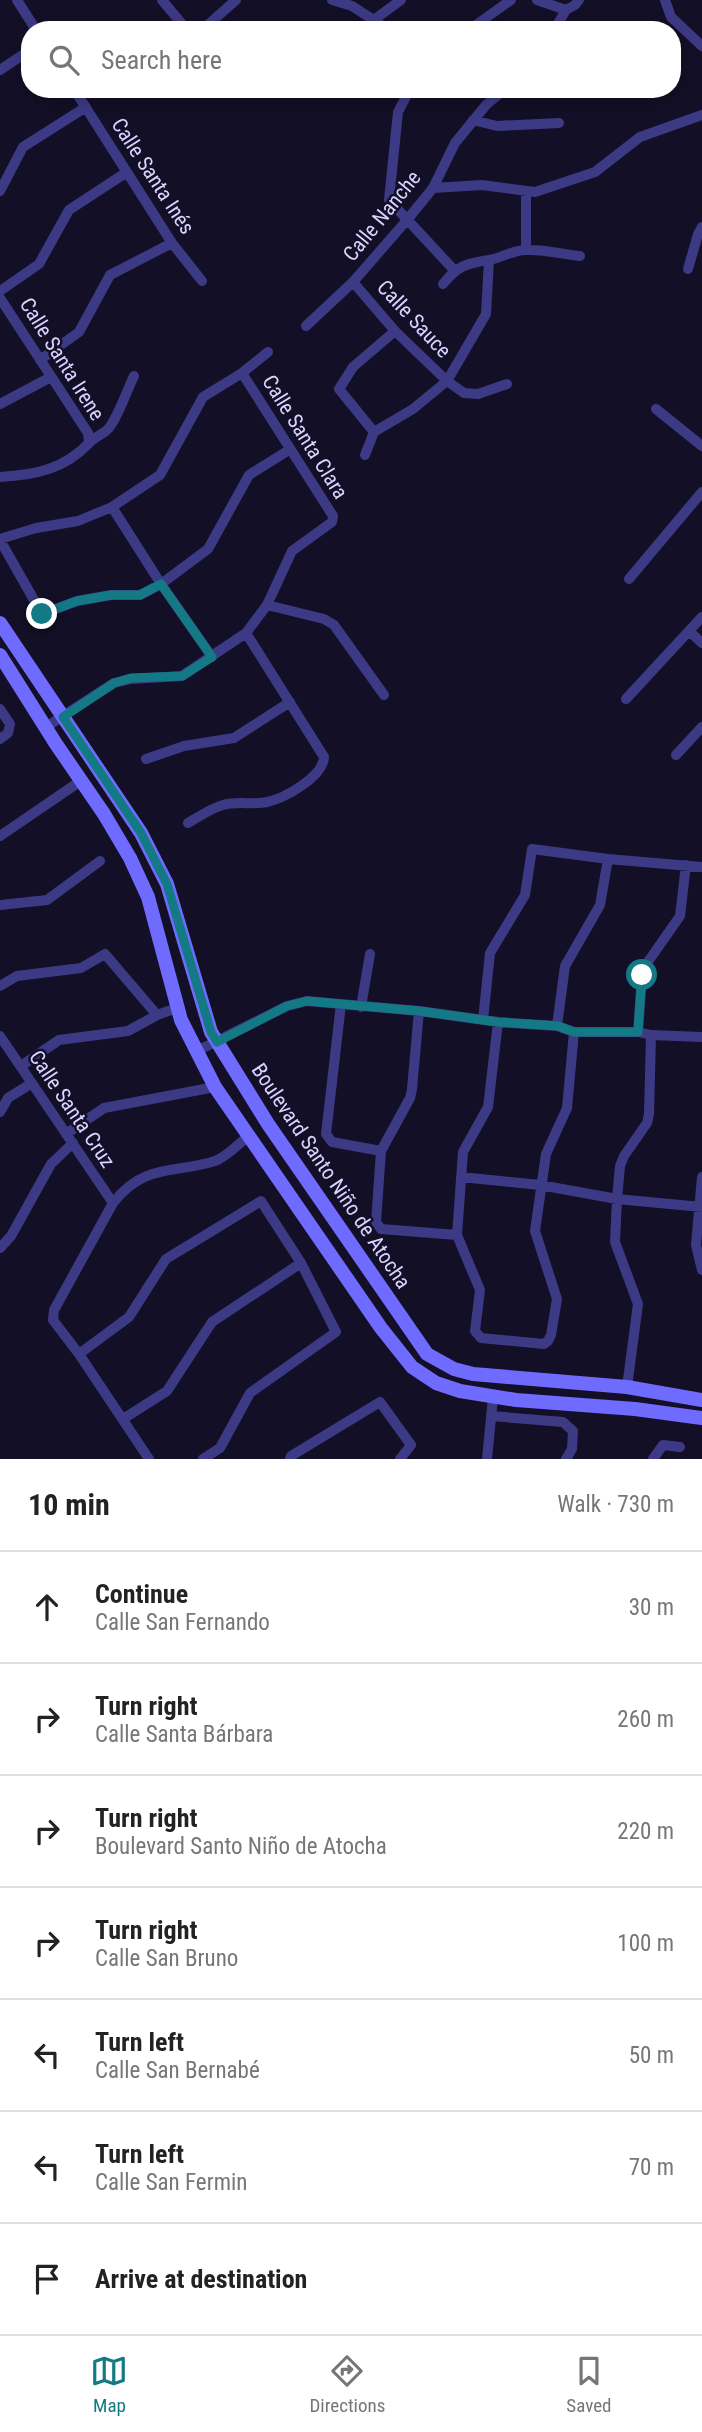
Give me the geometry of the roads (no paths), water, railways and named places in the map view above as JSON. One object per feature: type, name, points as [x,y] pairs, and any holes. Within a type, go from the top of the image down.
[{"type":"street","points":[[17,0],[30,21]]},
{"type":"street","points":[[162,0],[180,21]]},
{"type":"street","points":[[212,21],[236,0]]},
{"type":"street","points":[[332,0],[352,5],[378,21]]},
{"type":"street","points":[[375,19],[401,0]]},
{"type":"street","points":[[482,21],[511,0]]},
{"type":"street","points":[[537,0],[566,10]]},
{"type":"street","points":[[559,21],[566,10],[579,0]]},
{"type":"street","points":[[665,0],[671,17],[676,21]]},
{"type":"street","points":[[681,26],[700,42]]},
{"type":"street","points":[[0,70],[21,56]]},
{"type":"street","name":"Calle Santa Inés","points":[[80,98],[172,243],[202,281]]},
{"type":"street","points":[[405,98],[397,112],[389,200],[454,270]]},
{"type":"street","name":"Calle Nanche","points":[[306,326],[353,282],[407,220],[433,188],[455,143],[494,98]]},
{"type":"street","points":[[0,191],[23,147],[86,107]]},
{"type":"street","points":[[433,188],[482,185],[535,192],[595,172],[640,137],[702,115]]},
{"type":"street","points":[[473,120],[496,126],[559,123]]},
{"type":"street","points":[[0,291],[39,264],[69,210],[127,172]]},
{"type":"street","points":[[526,191],[526,249]]},
{"type":"street","points":[[688,269],[702,227]]},
{"type":"street","points":[[40,360],[79,332],[110,275],[172,243]]},
{"type":"street","points":[[443,284],[454,270],[480,259],[489,260],[526,249],[580,256]]},
{"type":"street","points":[[365,455],[374,432],[413,409],[447,381],[486,314],[489,260]]},
{"type":"street","name":"Calle Sauce","points":[[353,282],[395,331],[447,381]]},
{"type":"street","name":"Calle Santa Irene","points":[[0,298],[4,313],[40,360],[88,433],[89,442]]},
{"type":"street","points":[[374,432],[339,389],[353,367],[395,331]]},
{"type":"street","points":[[268,352],[242,373],[203,397],[160,474],[112,507],[78,522],[36,528],[0,539],[42,614],[77,601],[111,595],[140,595],[161,584],[208,549],[249,475],[289,450]]},
{"type":"street","name":"Calle Santa Clara","points":[[242,373],[332,516],[332,522],[292,551],[267,605]]},
{"type":"street","points":[[0,477],[33,475],[65,462],[85,450],[89,442],[108,429],[134,376]]},
{"type":"street","points":[[0,404],[51,377]]},
{"type":"street","points":[[447,381],[464,393],[478,394],[507,384]]},
{"type":"street","points":[[656,409],[702,446]]},
{"type":"street","points":[[629,579],[702,492]]},
{"type":"street","points":[[112,507],[212,657]]},
{"type":"street","points":[[46,727],[114,683],[131,678],[182,676],[246,633],[267,605],[324,619],[334,625],[384,695]]},
{"type":"street","points":[[626,699],[702,617]]},
{"type":"street","name":"Boulevard Santo Niño de Atocha","points":[[0,624],[141,833],[167,884],[211,1032],[268,1124],[427,1354],[473,1374],[627,1387],[702,1400]]},
{"type":"street","points":[[689,631],[702,643]]},
{"type":"street","points":[[188,823],[223,805],[267,802],[292,792],[320,770],[324,763],[324,757],[246,633]]},
{"type":"street","name":"Boulevard Santo Niño de Atocha","points":[[0,654],[130,858],[148,897],[181,1020],[215,1087],[381,1328],[412,1367],[436,1383],[493,1397],[635,1409],[702,1419]]},
{"type":"street","points":[[146,759],[184,746],[234,738],[290,702]]},
{"type":"street","points":[[0,709],[10,724],[10,729],[0,739]]},
{"type":"street","points":[[676,755],[702,727]]},
{"type":"street","points":[[0,836],[82,780]]},
{"type":"street","points":[[483,1020],[490,953],[525,894],[532,849],[702,867]]},
{"type":"street","points":[[558,1026],[565,966],[600,905],[608,859]]},
{"type":"street","points":[[0,905],[47,900],[100,861]]},
{"type":"street","points":[[638,1032],[642,975],[645,966],[680,916],[686,865]]},
{"type":"street","points":[[361,1007],[370,954]]},
{"type":"street","points":[[0,986],[17,976],[81,968],[108,955],[157,1015]]},
{"type":"street","points":[[197,1051],[287,1006],[307,1001],[558,1026],[574,1032],[638,1032],[702,1037]]},
{"type":"street","points":[[341,1004],[326,1134],[332,1142],[381,1151]]},
{"type":"street","points":[[21,1066],[59,1040],[128,1031],[157,1015],[177,1008]]},
{"type":"street","points":[[419,1011],[410,1098],[381,1151],[376,1222],[381,1228],[457,1235]]},
{"type":"street","points":[[498,1022],[488,1107],[463,1152],[457,1235],[480,1290],[475,1331],[481,1338],[544,1344],[551,1335],[557,1299],[535,1231],[546,1154],[567,1108],[574,1032]]},
{"type":"street","points":[[627,1387],[638,1304],[615,1242],[617,1199],[620,1166],[647,1123],[649,1114],[651,1035]]},
{"type":"street","name":"Calle Santa Cruz","points":[[0,1036],[113,1203]]},
{"type":"street","points":[[0,1112],[8,1098],[32,1083]]},
{"type":"street","points":[[66,1134],[104,1108],[215,1087]]},
{"type":"street","points":[[149,1459],[53,1320],[54,1310],[113,1203],[124,1189],[153,1172],[217,1160],[250,1135]]},
{"type":"street","points":[[0,1248],[11,1236],[51,1164],[73,1143]]},
{"type":"street","points":[[461,1177],[540,1185],[617,1199],[701,1207]]},
{"type":"street","points":[[702,1177],[696,1245],[702,1270]]},
{"type":"street","points":[[79,1354],[130,1317],[166,1259],[261,1200],[301,1263],[336,1332],[250,1393],[220,1448],[203,1459]]},
{"type":"street","points":[[319,1237],[336,1223]]},
{"type":"street","points":[[123,1419],[167,1391],[212,1322],[301,1263]]},
{"type":"street","points":[[553,1403],[555,1381]]},
{"type":"street","points":[[486,1459],[493,1397]]},
{"type":"street","points":[[290,1459],[380,1402],[411,1445],[400,1459]]},
{"type":"street","points":[[491,1416],[563,1422],[573,1431],[572,1450],[566,1459]]},
{"type":"street","points":[[653,1459],[663,1445],[680,1447]]}]
